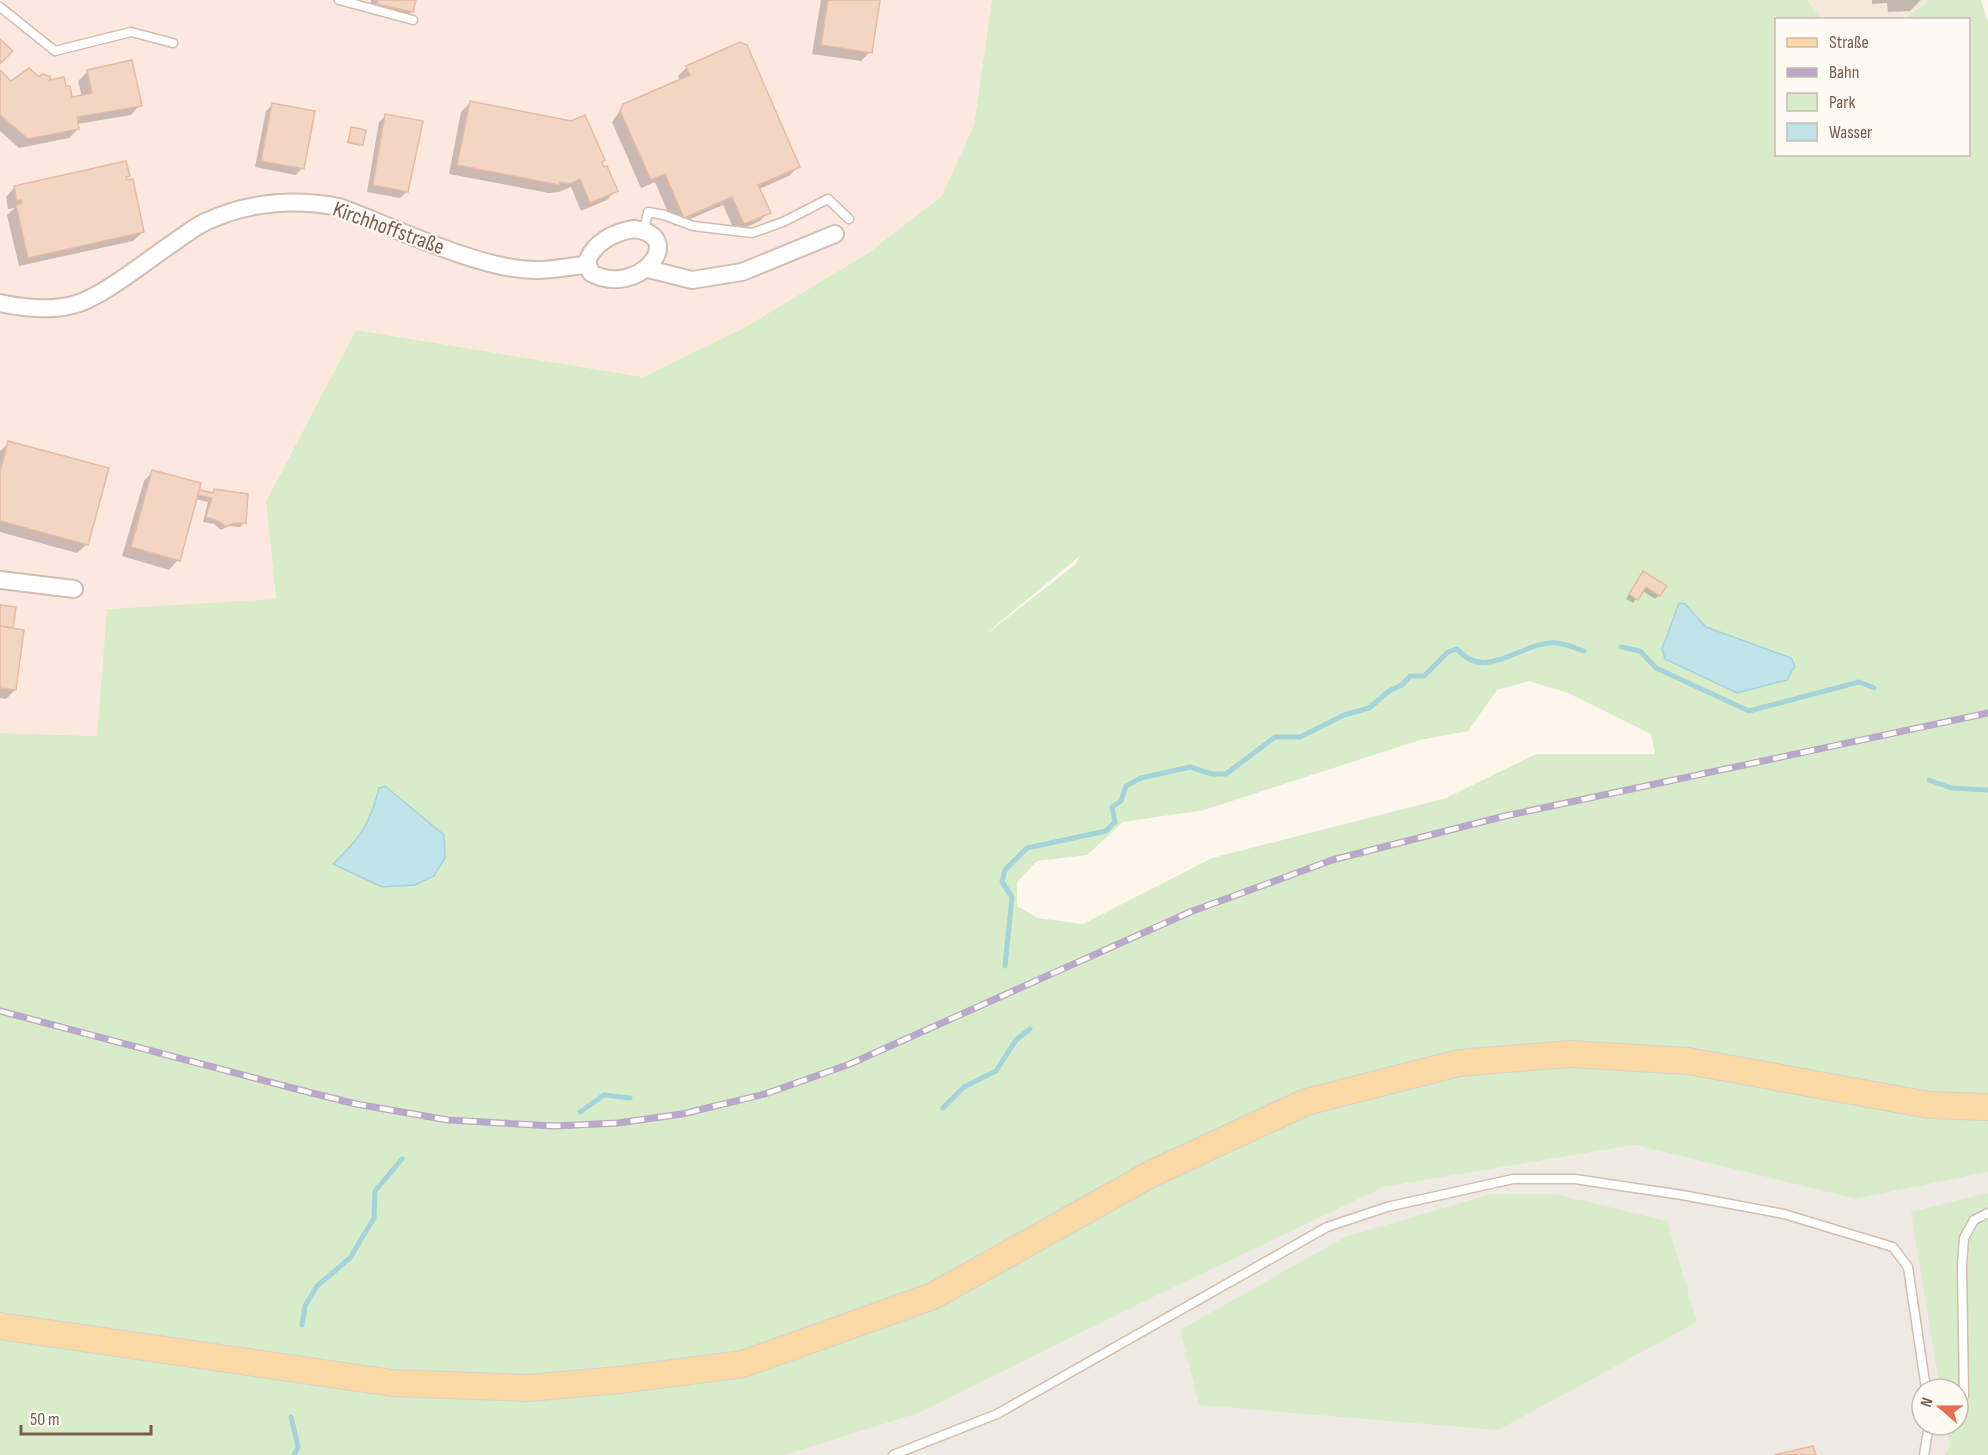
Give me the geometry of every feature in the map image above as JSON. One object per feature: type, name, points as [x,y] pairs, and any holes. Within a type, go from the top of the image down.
[{"type":"main road","points":[[0,1326],[392,1383],[528,1388],[619,1380],[743,1364],[933,1296],[1150,1174],[1306,1102],[1459,1063],[1570,1054],[1688,1061],[1929,1105],[1988,1107]]},
{"type":"street","name":"Kirchhoffstraße","points":[[0,303],[43,308],[74,305],[100,292],[202,223],[237,209],[274,202],[320,203],[339,207],[476,259],[505,266],[536,270],[587,264]]},
{"type":"street","points":[[627,230],[644,230],[653,236],[657,249],[653,264],[648,269],[631,275],[598,277],[591,273],[587,264],[590,254],[610,236],[627,230]]},
{"type":"street","points":[[648,269],[692,280],[742,272],[835,234]]},
{"type":"street","points":[[0,580],[74,589]]},
{"type":"lane","points":[[339,0],[413,20]]},
{"type":"lane","points":[[0,7],[55,51],[131,32],[173,42]]},
{"type":"lane","points":[[644,230],[648,212],[664,214],[693,226],[752,233],[783,222],[828,199],[849,219]]},
{"type":"lane","points":[[893,1455],[997,1413],[1327,1227],[1387,1207],[1512,1179],[1575,1179],[1682,1195],[1784,1214],[1893,1247],[1908,1267],[1924,1377]]},
{"type":"lane","points":[[1964,1377],[1964,1238],[1974,1220],[1988,1213]]},
{"type":"lane","points":[[1924,1455],[1927,1437]]},
{"type":"shaded area","points":[[0,0],[992,0],[974,125],[942,196],[868,253],[744,328],[643,377],[356,330],[266,500],[276,600],[108,609],[97,736],[0,733]]},
{"type":"shaded area","points":[[1807,0],[1930,0],[1907,18],[1822,18]]},
{"type":"shaded area","points":[[1635,1145],[1856,1199],[1988,1172],[1988,1455],[785,1455],[919,1413],[1384,1187]]},
{"type":"green space","points":[[992,0],[1807,0],[1822,18],[1775,18],[1775,156],[1970,156],[1970,18],[1905,18],[1930,0],[1981,0],[1988,22],[1988,1172],[1856,1199],[1635,1145],[1384,1187],[919,1413],[785,1455],[0,1455],[0,733],[97,736],[107,609],[276,599],[266,501],[356,330],[643,377],[744,328],[868,253],[942,196],[974,125]],"holes":[[[1080,556],[1076,564],[988,633]],[[1529,681],[1568,693],[1651,734],[1655,754],[1536,754],[1446,798],[1212,858],[1083,924],[1038,918],[1017,906],[1017,882],[1037,861],[1087,855],[1123,822],[1204,810],[1420,740],[1468,731],[1497,690]]]},
{"type":"green space","points":[[1988,1193],[1988,1455],[1945,1455],[1950,1447],[1948,1437],[1970,1437],[1970,1377],[1938,1377],[1911,1212]]},
{"type":"green space","points":[[1491,1194],[1555,1194],[1667,1221],[1697,1322],[1498,1430],[1199,1405],[1180,1330],[1345,1237]]},
{"type":"water","points":[[1679,603],[1685,604],[1706,627],[1791,658],[1795,666],[1787,680],[1737,693],[1665,659],[1662,649]]},
{"type":"water","points":[[385,786],[444,835],[445,858],[434,876],[415,885],[382,887],[333,864],[363,830],[372,812],[379,788]]},
{"type":"building","points":[[378,0],[416,0],[413,12],[377,4]]},
{"type":"building","points":[[828,0],[880,0],[872,53],[821,45]]},
{"type":"building","points":[[0,39],[13,51],[0,64]]},
{"type":"building","points":[[740,42],[747,45],[800,167],[758,185],[771,213],[744,224],[732,197],[684,218],[665,174],[651,180],[620,111],[623,104],[690,75],[686,66]]},
{"type":"building","points":[[132,60],[142,106],[77,117],[79,129],[28,139],[0,115],[0,70],[11,81],[29,68],[39,77],[42,74],[50,76],[50,80],[64,77],[66,86],[70,86],[72,97],[92,93],[87,70]]},
{"type":"building","points":[[470,101],[571,121],[585,115],[605,160],[602,162],[604,167],[607,166],[618,191],[590,203],[580,179],[570,184],[560,182],[559,185],[457,165]]},
{"type":"building","points":[[272,103],[315,111],[304,169],[261,161]]},
{"type":"building","points":[[385,114],[423,121],[408,192],[373,185]]},
{"type":"building","points":[[351,127],[366,130],[363,145],[348,142]]},
{"type":"building","points":[[126,161],[130,176],[126,177],[127,180],[133,179],[144,232],[28,258],[16,205],[22,203],[21,200],[17,201],[14,186]]},
{"type":"building","points":[[8,441],[109,468],[88,545],[0,521],[0,472]]},
{"type":"building","points":[[152,470],[201,483],[180,561],[131,547]]},
{"type":"building","points":[[214,489],[248,494],[246,523],[233,523],[226,527],[206,517],[212,498],[198,495],[200,490],[213,493]]},
{"type":"building","points":[[1643,571],[1667,586],[1660,596],[1646,587],[1638,600],[1629,594]]},
{"type":"building","points":[[0,605],[16,607],[13,628],[0,626]]},
{"type":"building","points":[[0,626],[24,630],[16,690],[0,688]]},
{"type":"building","points":[[1813,1446],[1816,1455],[1774,1455]]},
{"type":"waterway","points":[[1005,966],[1012,897],[1002,882],[1005,870],[1027,848],[1106,831],[1115,822],[1112,807],[1121,801],[1126,786],[1141,778],[1190,767],[1212,774],[1226,774],[1275,737],[1300,737],[1344,715],[1369,708],[1389,691],[1402,685],[1410,676],[1424,676],[1448,652],[1457,649],[1468,659],[1480,662],[1492,662],[1544,644],[1557,643],[1584,651]]},
{"type":"waterway","points":[[1621,647],[1640,651],[1656,668],[1749,711],[1859,682],[1874,688]]},
{"type":"waterway","points":[[1929,780],[1951,788],[1988,790]]},
{"type":"waterway","points":[[943,1108],[964,1087],[996,1071],[1016,1040],[1030,1029]]},
{"type":"waterway","points":[[580,1112],[604,1095],[630,1098]]},
{"type":"waterway","points":[[302,1325],[305,1306],[317,1286],[350,1258],[374,1218],[375,1191],[402,1159]]},
{"type":"waterway","points":[[291,1417],[298,1447],[294,1455]]},
{"type":"railway","points":[[0,1011],[356,1104],[448,1120],[554,1126],[618,1123],[682,1114],[765,1094],[850,1064],[1190,912],[1332,860],[1505,816],[1988,713]]}]
